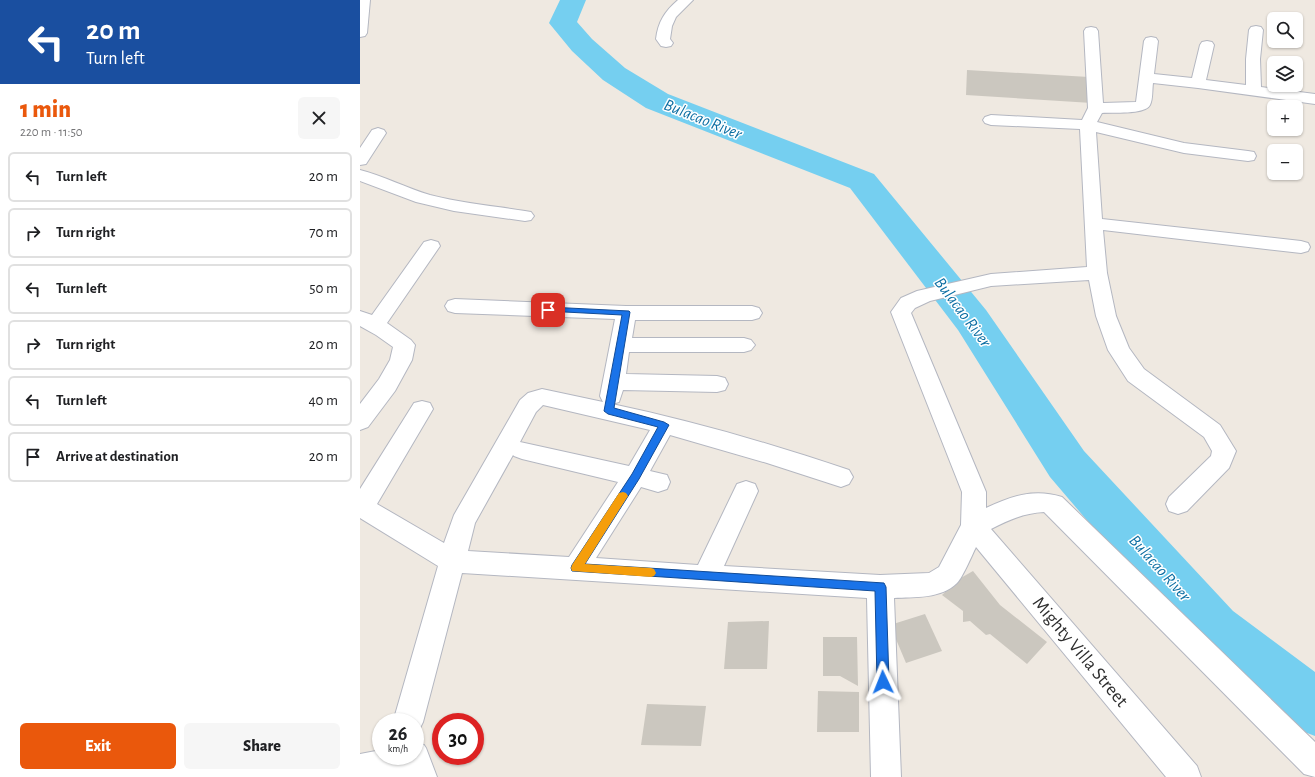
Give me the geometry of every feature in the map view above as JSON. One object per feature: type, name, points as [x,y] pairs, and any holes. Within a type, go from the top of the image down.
[{"type":"street","points":[[360,33],[363,0]]},
{"type":"street","points":[[666,43],[663,39],[664,25],[670,14],[686,0]]},
{"type":"street","points":[[1254,90],[1253,59],[1256,30]]},
{"type":"street","points":[[1091,31],[1096,108],[1088,125],[1093,222],[1097,273],[1106,316],[1119,350],[1136,375],[1212,431],[1224,451],[1221,461],[1178,504]]},
{"type":"street","points":[[1096,108],[1141,106],[1143,104],[1151,41]]},
{"type":"street","points":[[1198,83],[1206,45]]},
{"type":"street","points":[[1146,78],[1198,83],[1315,99]]},
{"type":"street","points":[[991,120],[1088,125],[1184,148],[1248,156]]},
{"type":"street","points":[[360,160],[378,133]]},
{"type":"street","points":[[360,175],[422,198],[454,206],[525,216]]},
{"type":"street","points":[[1093,222],[1301,247]]},
{"type":"street","points":[[360,421],[387,385],[401,360],[404,345],[391,334],[368,321],[431,246]]},
{"type":"street","points":[[422,409],[361,507],[452,561],[880,587],[933,584],[948,575],[975,517],[974,492],[901,312],[908,303],[924,296],[991,280],[1097,273]]},
{"type":"street","points":[[455,306],[626,312],[752,313]]},
{"type":"street","points":[[608,411],[626,312]]},
{"type":"street","points":[[620,345],[744,345]]},
{"type":"street","points":[[614,382],[717,384]]},
{"type":"street","points":[[410,713],[463,522],[531,402],[542,397],[608,411],[775,455],[840,477]]},
{"type":"street","points":[[576,568],[647,479],[664,425]]},
{"type":"street","points":[[522,450],[647,479]]},
{"type":"street","points":[[975,517],[1019,490]]},
{"type":"street","points":[[706,576],[746,491]]},
{"type":"street","points":[[975,517],[995,514],[1036,502],[1045,501],[1054,504],[1315,763]]},
{"type":"street","name":"Mighty Villa Street","points":[[975,517],[1186,777]]},
{"type":"street","points":[[880,587],[886,777]]},
{"type":"street","points":[[360,769],[406,765]]},
{"type":"building","points":[[967,70],[1089,77],[1092,103],[966,95]]},
{"type":"building","points":[[973,571],[1000,605],[1047,642],[1027,664],[990,634],[986,635],[970,621],[963,622],[963,611],[942,595],[959,579]]},
{"type":"building","points":[[925,614],[942,651],[906,663],[890,625]]},
{"type":"building","points":[[769,621],[767,669],[724,669],[728,622]]},
{"type":"building","points":[[823,637],[857,637],[858,686],[840,676],[823,676]]},
{"type":"building","points":[[818,691],[859,692],[859,732],[817,732]]},
{"type":"building","points":[[647,704],[706,706],[701,746],[641,745]]},
{"type":"waterway","name":"Bulacao River","points":[[573,0],[563,23],[582,45],[614,74],[657,101],[862,181],[972,320],[1067,464],[1214,629],[1315,708]]},
{"type":"slow traffic","points":[[623,496],[576,568],[651,573]]},
{"type":"route","points":[[548,310],[626,312],[608,411],[664,425],[635,476],[576,568],[880,587],[883,682]]}]
